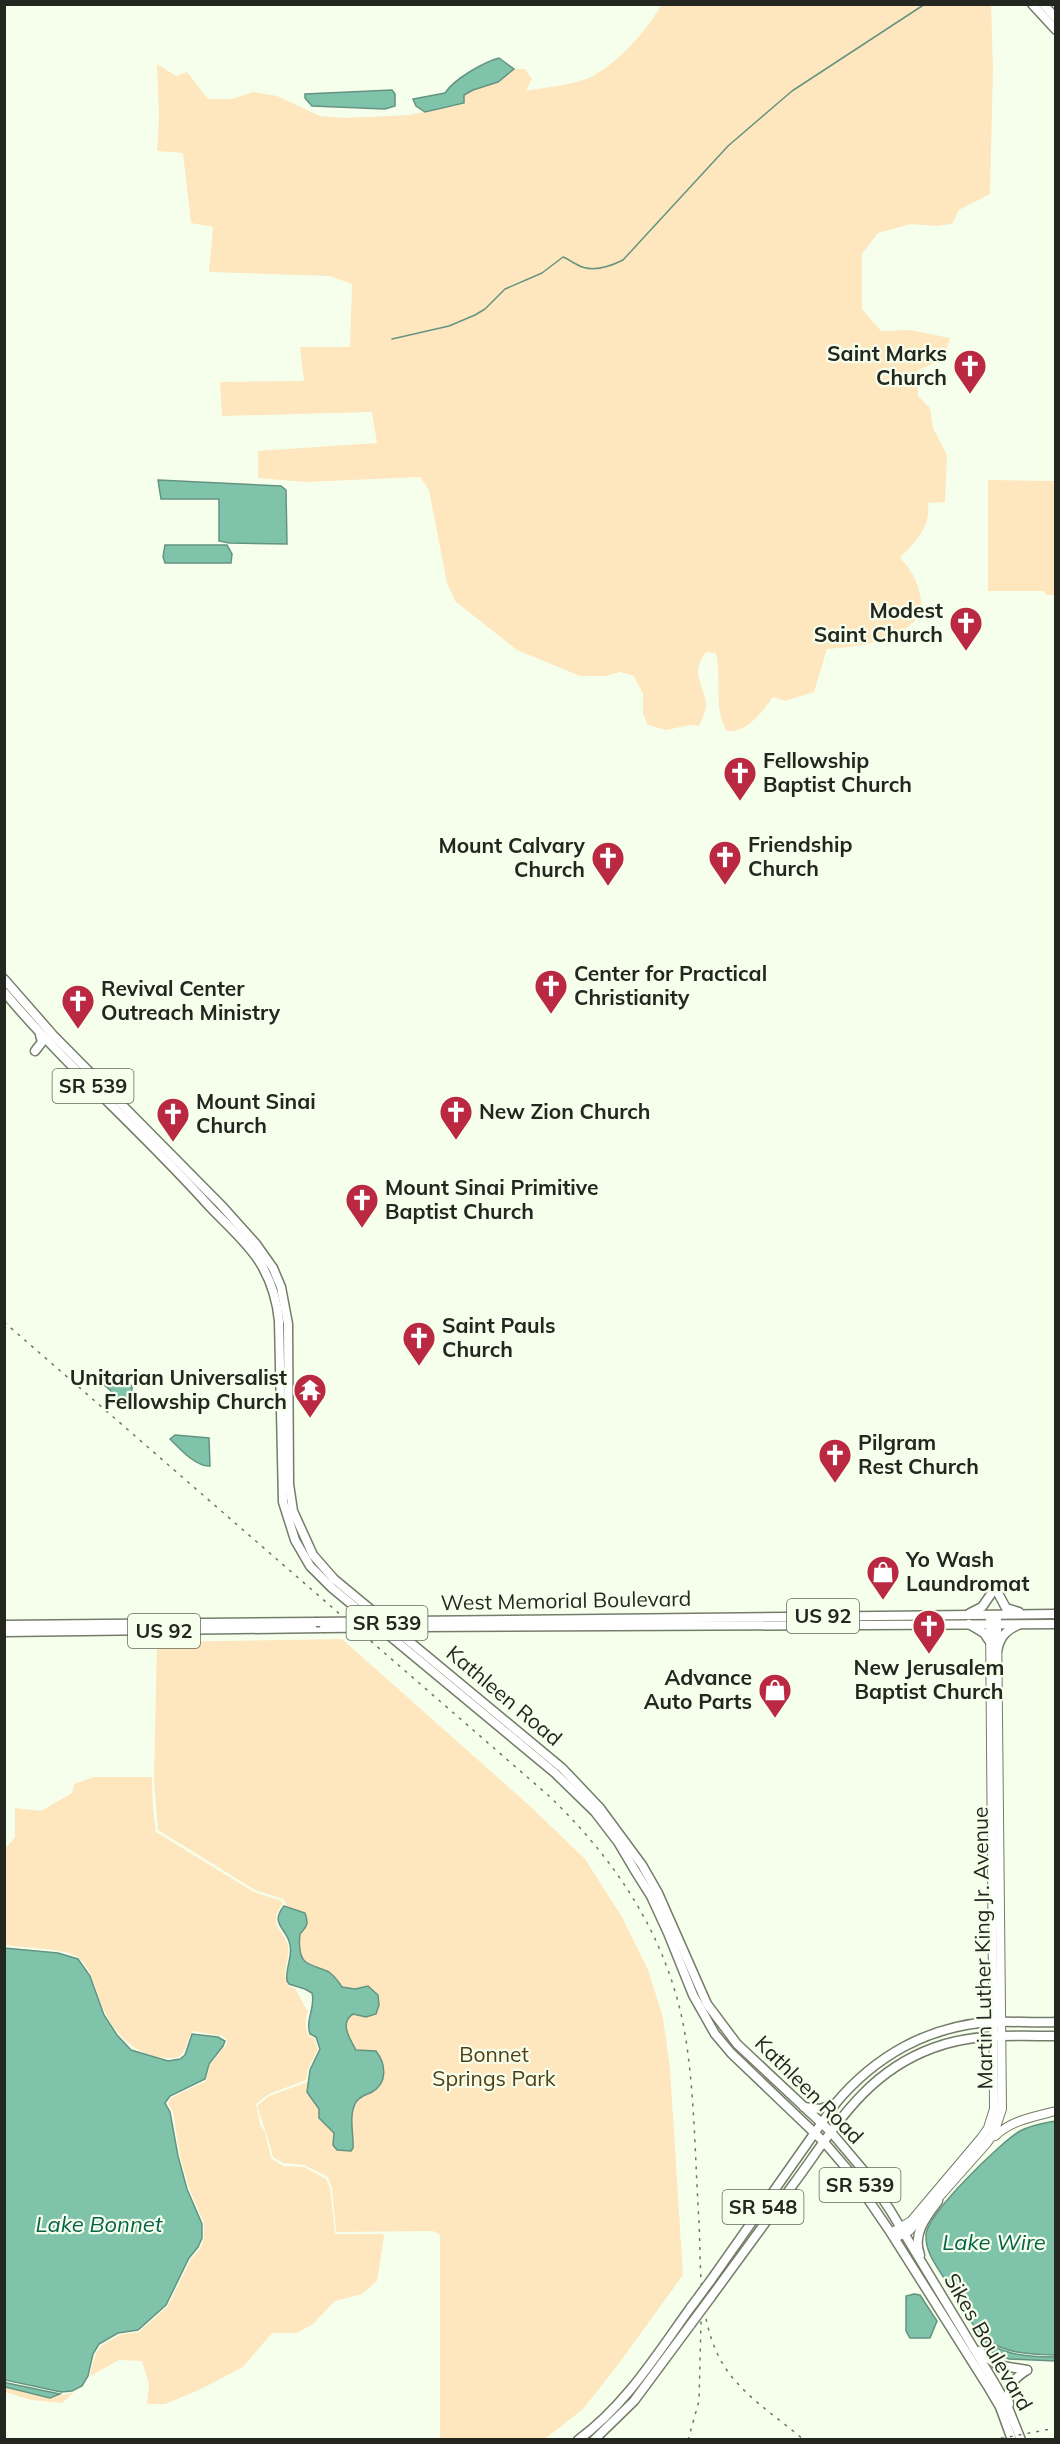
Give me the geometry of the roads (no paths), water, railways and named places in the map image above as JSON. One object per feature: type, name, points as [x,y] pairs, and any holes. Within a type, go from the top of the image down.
[{"type":"main road","points":[[1032,4],[1056,30]]},
{"type":"main road","points":[[1041,4],[1056,20]]},
{"type":"main road","name":"Kathleen Road","points":[[4,979],[53,1035],[167,1149],[256,1244],[273,1268],[281,1287],[287,1312],[289,1337],[283,1502],[287,1521],[295,1540],[310,1566],[332,1588],[555,1773],[595,1812],[618,1842],[651,1896],[693,1995],[714,2034],[824,2142],[848,2170],[893,2236]]},
{"type":"main road","name":"SR 539","points":[[4,992],[39,1032],[195,1189],[258,1260],[269,1281],[278,1307],[281,1337],[280,1440],[284,1449],[285,1473]]},
{"type":"main road","points":[[35,1052],[42,1042],[39,1032]]},
{"type":"main road","points":[[129,1123],[138,1125],[161,1147],[167,1149]]},
{"type":"main road","name":"Kathleen Road","points":[[285,1473],[297,1523],[313,1555],[334,1579],[562,1768],[600,1808],[630,1847],[658,1893],[707,2004],[737,2044],[831,2132],[864,2171],[902,2231]]},
{"type":"main road","points":[[990,1642],[984,1633],[967,1620],[994,1593],[1006,1608],[1025,1614]]},
{"type":"main road","name":"West Memorial Boulevard","points":[[411,1624],[594,1627],[834,1626],[1056,1614]]},
{"type":"main road","points":[[834,1626],[848,1621],[851,1616]]},
{"type":"main road","name":"West Memorial Boulevard","points":[[4,1625],[119,1628],[411,1624],[608,1618],[851,1616],[967,1620]]},
{"type":"main road","points":[[594,1627],[604,1623],[608,1618]]},
{"type":"main road","name":"West Memorial Boulevard","points":[[994,1619],[1021,1624],[1056,1624]]},
{"type":"main road","name":"Martin Luther King Jr. Avenue","points":[[994,1619],[990,1642],[998,2022]]},
{"type":"main road","name":"Martin Luther King Jr. Avenue","points":[[902,2231],[909,2231],[938,2201],[987,2143],[994,2133],[1002,2109],[998,2036],[997,1651],[994,1619]]},
{"type":"main road","name":"West Memorial Boulevard","points":[[119,1628],[173,1623],[320,1625]]},
{"type":"main road","points":[[997,1651],[1000,1638],[1010,1628],[1021,1624]]},
{"type":"main road","points":[[4,1632],[119,1628]]},
{"type":"main road","name":"SR 548","points":[[578,2439],[601,2421],[627,2394],[711,2280],[835,2104],[867,2071],[905,2045],[945,2030],[998,2022],[1056,2022]]},
{"type":"main road","name":"SR 548","points":[[594,2439],[634,2401],[861,2093],[894,2067],[941,2045],[966,2039],[998,2036],[1056,2036]]},
{"type":"main road","name":"Martin Luther King Jr. Avenue","points":[[893,2236],[902,2231],[911,2221],[988,2128],[994,2109],[998,2036]]},
{"type":"main road","points":[[803,2106],[820,2109],[835,2104]]},
{"type":"main road","points":[[987,2143],[1005,2127],[1021,2120],[1056,2111]]},
{"type":"main road","points":[[927,2272],[919,2251],[918,2237],[924,2219],[938,2201]]},
{"type":"main road","name":"Sikes Boulevard","points":[[902,2231],[970,2342],[1011,2414],[1021,2439]]},
{"type":"main road","name":"Sikes Boulevard","points":[[893,2236],[1000,2407],[1012,2439]]},
{"type":"main road","points":[[890,2250],[905,2255]]},
{"type":"main road","points":[[970,2342],[997,2365],[1027,2370],[1011,2382],[1008,2391],[1011,2414]]},
{"type":"water","points":[[499,58],[514,69],[498,82],[464,95],[464,103],[425,112],[416,106],[413,99],[445,93],[455,82],[470,72]]},
{"type":"water","points":[[392,90],[395,94],[395,106],[385,109],[312,106],[305,98],[305,94]]},
{"type":"water","points":[[158,480],[281,486],[286,490],[287,544],[219,541],[219,499],[161,499]]},
{"type":"water","points":[[165,545],[227,545],[232,554],[231,563],[165,563],[163,557]]},
{"type":"water","points":[[128,1381],[132,1387],[131,1409],[101,1382],[110,1384]]},
{"type":"water","points":[[175,1435],[209,1438],[210,1466],[199,1464],[183,1452],[170,1439]]},
{"type":"water","points":[[284,1906],[305,1913],[307,1925],[300,1934],[299,1943],[305,1961],[329,1972],[342,1987],[355,1989],[368,1986],[378,1995],[379,2005],[376,2014],[366,2017],[353,2014],[346,2026],[356,2050],[376,2051],[382,2062],[384,2073],[381,2084],[356,2102],[352,2119],[353,2148],[351,2151],[337,2150],[333,2145],[334,2133],[319,2118],[319,2109],[307,2092],[310,2070],[320,2049],[316,2037],[310,2034],[309,2029],[313,2004],[312,1993],[289,1984],[287,1981],[290,1946],[278,1921]]},
{"type":"water","name":"Lake Bonnet","points":[[4,1948],[58,1953],[78,1959],[90,1976],[104,2015],[117,2035],[131,2050],[168,2061],[180,2059],[185,2055],[192,2034],[218,2037],[225,2041],[209,2064],[205,2079],[170,2096],[165,2103],[170,2112],[187,2189],[202,2224],[202,2238],[189,2258],[166,2305],[138,2330],[118,2333],[99,2344],[93,2354],[88,2376],[82,2386],[72,2391],[61,2392],[5,2380]]},
{"type":"water","name":"Lake Wire","points":[[1055,2121],[1055,2355],[1032,2354],[999,2347],[978,2331],[933,2260],[926,2241],[926,2234],[930,2224],[952,2195],[998,2149],[1024,2129]]},
{"type":"water","points":[[920,2295],[937,2321],[930,2338],[910,2338],[906,2331],[906,2296]]},
{"type":"water","points":[[974,2331],[1002,2350],[1022,2355],[1055,2357],[1055,2361],[1009,2359],[987,2350]]},
{"type":"water","points":[[5,2382],[60,2394],[50,2398],[5,2387]]},
{"type":"waterway","points":[[392,339],[449,326],[475,315],[485,309],[505,289],[542,273],[563,257],[581,267],[593,269],[606,267],[623,260],[728,146],[792,91],[925,4]]},
{"type":"railway","points":[[4,1322],[549,1796],[598,1849],[619,1877],[655,1938],[679,2004],[686,2040],[693,2108],[702,2291],[713,2343],[728,2371],[747,2393],[804,2440]]},
{"type":"railway","points":[[688,2440],[699,2401],[701,2321]]},
{"type":"railway","points":[[992,2440],[1056,2428]]},
{"type":"place","name":"Saint Marks Church","points":[[970,395]]},
{"type":"place","name":"Modest Saint Church","points":[[966,652]]},
{"type":"place","name":"Fellowship Baptist Church","points":[[740,802]]},
{"type":"place","name":"Friendship Church","points":[[725,886]]},
{"type":"place","name":"Mount Calvary Church","points":[[608,887]]},
{"type":"place","name":"Center for Practical Christianity","points":[[551,1015]]},
{"type":"place","name":"Revival Center Outreach Ministry","points":[[78,1030]]},
{"type":"place","name":"New Zion Church","points":[[456,1141]]},
{"type":"place","name":"Mount Sinai Church","points":[[173,1143]]},
{"type":"place","name":"Mount Sinai Primitive Baptist Church","points":[[362,1229]]},
{"type":"place","name":"Saint Pauls Church","points":[[419,1367]]},
{"type":"place","name":"Unitarian Universalist Fellowship Church","points":[[310,1419]]},
{"type":"place","name":"Pilgram Rest Church","points":[[835,1484]]},
{"type":"place","name":"Yo Wash Laundromat","points":[[883,1601]]},
{"type":"place","name":"New Jerusalem Baptist Church","points":[[929,1655]]},
{"type":"place","name":"Advance Auto Parts","points":[[775,1719]]},
{"type":"park label","name":"Bonnet Springs Park","points":[[494,2067]]}]
